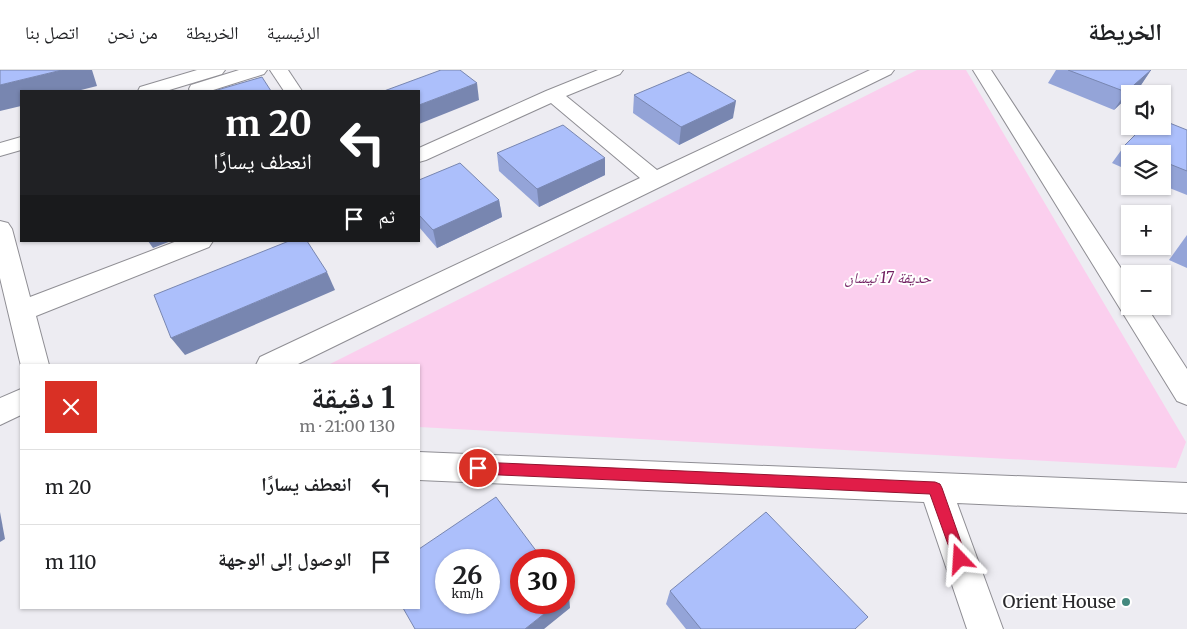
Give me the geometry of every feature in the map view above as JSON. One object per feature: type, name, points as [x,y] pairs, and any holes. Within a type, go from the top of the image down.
[{"type":"street","points":[[150,90],[216,70]]},
{"type":"street","points":[[193,90],[258,70]]},
{"type":"street","points":[[278,70],[292,90]]},
{"type":"street","points":[[420,156],[553,95],[614,70]]},
{"type":"street","points":[[272,364],[885,70]]},
{"type":"street","points":[[982,70],[1121,289]]},
{"type":"street","points":[[553,95],[656,180]]},
{"type":"street","points":[[0,136],[20,130]]},
{"type":"street","points":[[0,150],[20,144]]},
{"type":"street","points":[[0,229],[35,364]]},
{"type":"street","points":[[21,311],[198,242]]},
{"type":"street","points":[[1138,315],[1187,393]]},
{"type":"street","points":[[0,412],[20,402]]},
{"type":"street","points":[[420,466],[1187,498]]},
{"type":"street","points":[[935,488],[985,629]]},
{"type":"green space","name":"حديقة 17 نيسان","points":[[917,70],[966,70],[1186,442],[1176,468],[420,427],[420,364],[330,364]]},
{"type":"building","points":[[0,70],[62,70],[0,85]]},
{"type":"building","points":[[441,70],[460,70],[477,83],[420,105],[420,90],[387,90]]},
{"type":"building","points":[[1068,70],[1151,70],[1134,85],[1121,85],[1121,90]]},
{"type":"building","points":[[689,72],[736,101],[681,127],[634,95]]},
{"type":"building","points":[[262,77],[270,90],[217,90]]},
{"type":"building","points":[[1171,124],[1187,130],[1187,171],[1171,165],[1171,145],[1125,145],[1135,135],[1171,135]]},
{"type":"building","points":[[563,125],[605,158],[537,189],[497,153]]},
{"type":"building","points":[[460,163],[499,200],[433,230],[420,216],[420,180]]},
{"type":"building","points":[[286,242],[308,242],[327,272],[171,338],[154,295]]},
{"type":"building","points":[[496,497],[535,549],[510,549],[510,614],[544,614],[525,629],[415,629],[404,609],[420,609],[420,548]]},
{"type":"building","points":[[766,512],[868,617],[855,629],[701,629],[670,591]]},
{"type":"place","name":"Orient House","points":[[1126,602]]},
{"type":"route","points":[[478,468],[935,488],[960,559]]}]
